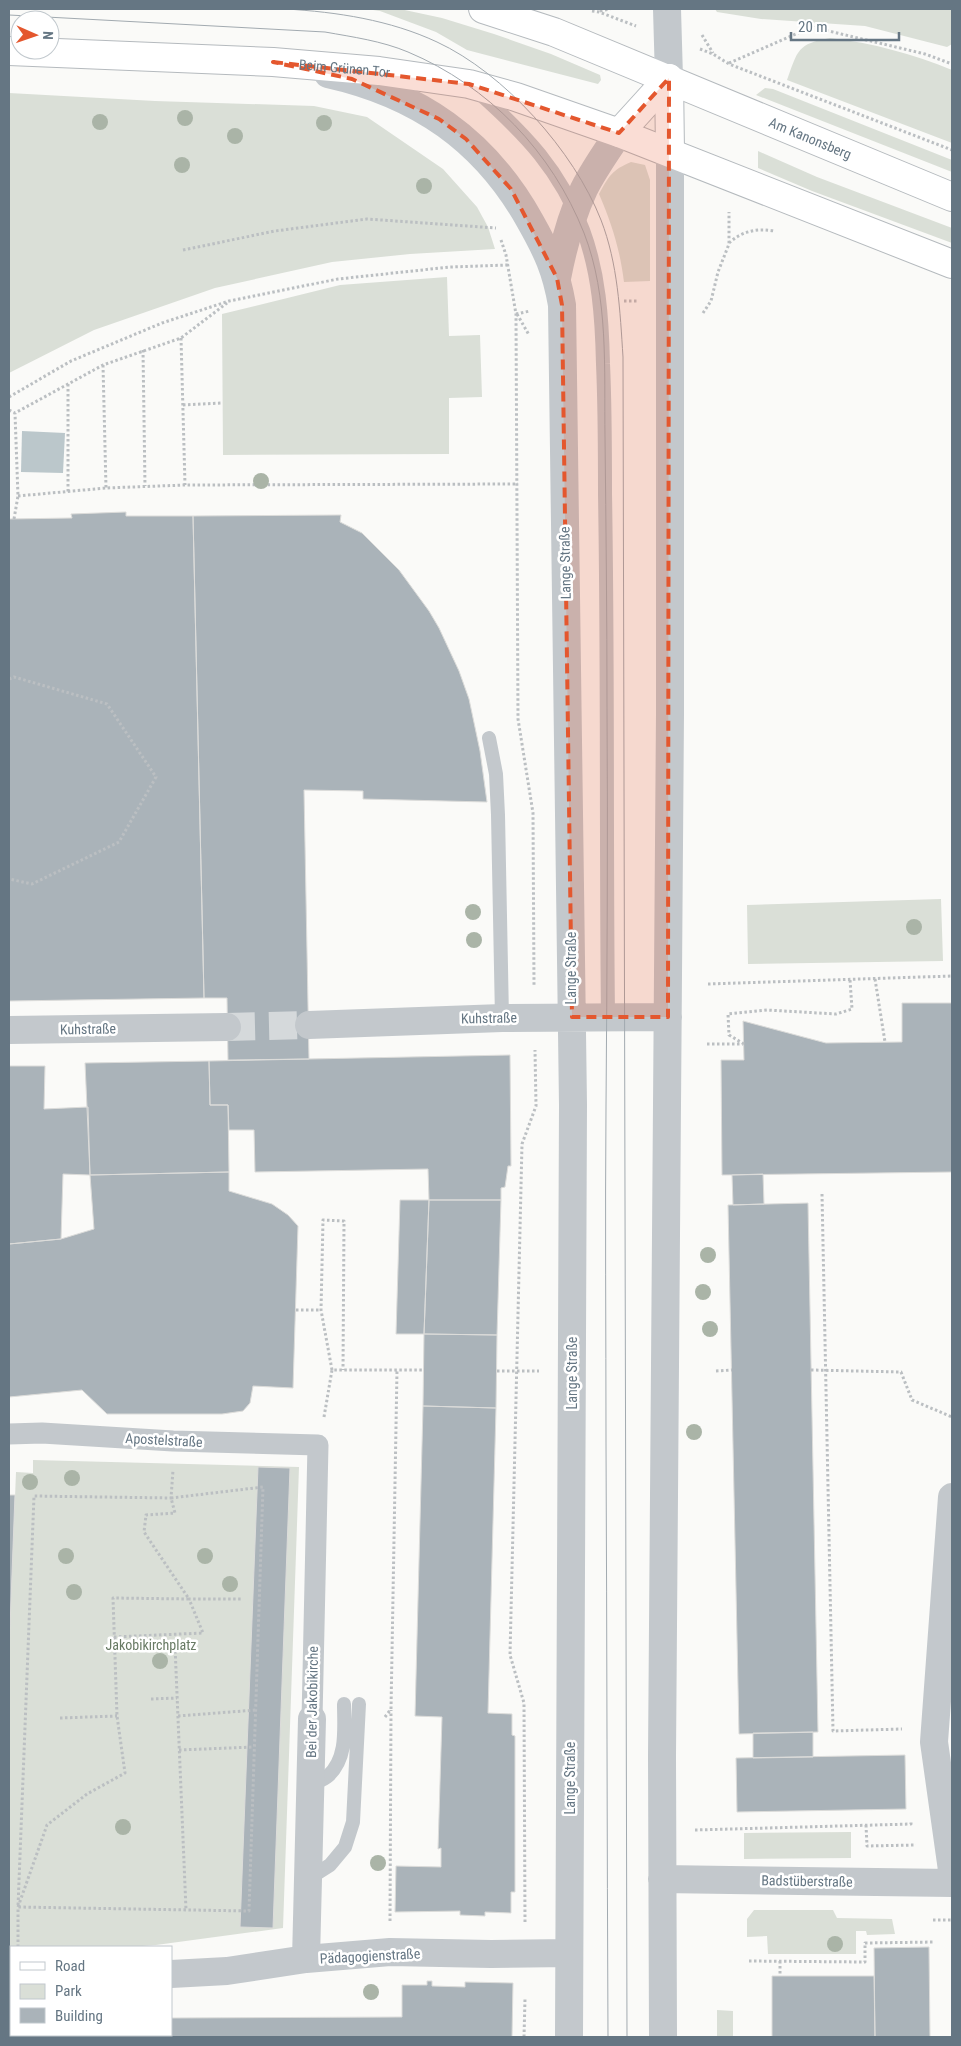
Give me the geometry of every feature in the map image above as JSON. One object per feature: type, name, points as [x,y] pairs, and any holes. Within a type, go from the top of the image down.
[{"type":"main road","points":[[484,9],[554,32],[669,78]]},
{"type":"main road","name":"Beim Grünen Tor","points":[[9,51],[273,62],[379,71],[469,84],[516,97],[670,152]]},
{"type":"main road","points":[[619,133],[669,78]]},
{"type":"main road","points":[[669,78],[670,152],[952,264]]},
{"type":"main road","name":"Am Kanonsberg","points":[[669,78],[952,197]]},
{"type":"street","points":[[667,9],[669,78]]},
{"type":"street","name":"Lange Straße","points":[[273,62],[352,79],[390,94],[439,118],[472,145],[494,167],[511,190],[544,246],[557,278],[562,315],[572,1017],[568,2037]]},
{"type":"street","points":[[557,278],[564,242],[574,212],[585,188],[619,133]]},
{"type":"street","points":[[663,2037],[662,1716],[670,714],[670,152]]},
{"type":"street","name":"Kuhstraße","points":[[309,1025],[502,1018],[668,1017]]},
{"type":"street","name":"Kuhstraße","points":[[9,1030],[227,1027]]},
{"type":"street","name":"Apostelstraße","points":[[9,1434],[42,1433],[173,1441],[318,1445]]},
{"type":"street","name":"Bei der Jakobikirche","points":[[306,1959],[318,1445]]},
{"type":"street","points":[[952,1497],[934,1742],[952,1870]]},
{"type":"street","name":"Badstüberstraße","points":[[662,1879],[952,1883]]},
{"type":"street","name":"Pädagogienstraße","points":[[172,1974],[227,1971],[306,1959],[390,1952],[569,1953]]},
{"type":"lane","points":[[469,84],[520,130],[544,158],[568,198],[583,230],[593,262],[600,302],[606,544],[608,1017]]},
{"type":"lane","points":[[489,738],[496,774],[502,1018]]},
{"type":"lane","points":[[310,1785],[327,1777],[338,1763],[343,1746],[344,1704]]},
{"type":"lane","points":[[308,1879],[330,1865],[345,1847],[353,1822],[359,1704]]},
{"type":"path","points":[[599,12],[610,9]]},
{"type":"path","points":[[728,64],[812,28],[924,54],[952,64]]},
{"type":"path","points":[[713,54],[728,64],[952,150]]},
{"type":"path","points":[[183,250],[275,231],[367,219],[496,228]]},
{"type":"path","points":[[493,221],[508,265],[516,314],[518,719],[532,813],[536,1106],[522,1144],[510,1655],[524,1703],[526,1925]]},
{"type":"path","points":[[711,301],[718,272],[729,244],[742,234]]},
{"type":"path","points":[[9,397],[71,361],[162,323],[229,301],[338,279],[450,267],[508,265]]},
{"type":"path","points":[[15,413],[104,365],[181,338],[229,301]]},
{"type":"path","points":[[181,338],[184,485]]},
{"type":"path","points":[[143,350],[146,486]]},
{"type":"path","points":[[104,365],[106,488]]},
{"type":"path","points":[[68,384],[68,492]]},
{"type":"path","points":[[182,404],[222,403]]},
{"type":"path","points":[[9,410],[15,413]]},
{"type":"path","points":[[14,519],[18,496],[15,413]]},
{"type":"path","points":[[18,496],[106,488],[184,485],[518,484]]},
{"type":"path","points":[[9,679],[14,677],[107,704],[156,777],[119,842],[32,884],[9,879]]},
{"type":"path","points":[[708,984],[952,976]]},
{"type":"path","points":[[875,979],[885,1042]]},
{"type":"path","points":[[708,1044],[744,1044],[729,1035],[728,1014],[767,1010],[836,1014],[852,1009],[850,980]]},
{"type":"path","points":[[822,1194],[833,1731],[909,1729]]},
{"type":"path","points":[[318,1445],[332,1370],[321,1310],[323,1220],[344,1221],[343,1370]]},
{"type":"path","points":[[296,1310],[321,1310]]},
{"type":"path","points":[[332,1370],[424,1370]]},
{"type":"path","points":[[390,1952],[391,1709],[397,1370]]},
{"type":"path","points":[[716,1371],[732,1370]]},
{"type":"path","points":[[811,1370],[901,1372],[912,1400],[952,1417]]},
{"type":"path","points":[[497,1371],[572,1371]]},
{"type":"path","points":[[114,1636],[203,1633],[189,1599],[144,1532],[146,1515],[175,1513],[171,1498],[173,1441]]},
{"type":"path","points":[[18,1907],[249,1911],[263,1487],[171,1498],[34,1496],[18,1907],[18,1946]]},
{"type":"path","points":[[18,1907],[47,1826],[87,1794],[124,1773],[117,1716],[113,1598],[242,1599]]},
{"type":"path","points":[[175,1646],[186,1910]]},
{"type":"path","points":[[151,1698],[177,1698]]},
{"type":"path","points":[[356,1752],[391,1709]]},
{"type":"path","points":[[178,1716],[256,1710]]},
{"type":"path","points":[[60,1718],[117,1716]]},
{"type":"path","points":[[179,1750],[254,1747]]},
{"type":"path","points":[[663,1831],[911,1824],[911,1814]]},
{"type":"path","points":[[866,1825],[867,1846],[907,1846]]},
{"type":"path","points":[[932,1920],[952,1920]]},
{"type":"path","points":[[749,1961],[865,1962],[865,1943],[934,1942]]},
{"type":"path","points":[[780,1962],[780,1976]]},
{"type":"path","points":[[524,2037],[525,2000]]},
{"type":"highlighted area","points":[[273,62],[469,84],[619,133],[669,78],[668,1017],[572,1017],[562,305],[557,278],[511,189],[466,139],[439,119],[352,79]]},
{"type":"green space","points":[[366,9],[400,9],[442,18],[551,54],[600,75],[601,80],[598,84],[467,50],[436,32],[380,11]]},
{"type":"green space","points":[[715,9],[952,9],[952,44],[947,47],[865,26],[761,19],[717,12]]},
{"type":"green space","points":[[830,38],[893,50],[952,70],[952,143],[787,80],[800,50],[811,43]]},
{"type":"green space","points":[[765,88],[773,89],[952,160],[952,172],[756,95]]},
{"type":"green space","points":[[9,93],[155,101],[314,106],[367,117],[443,169],[477,207],[488,227],[495,249],[410,254],[332,262],[215,288],[94,330],[9,373]]},
{"type":"green space","points":[[758,151],[817,177],[952,228],[952,243],[812,191],[758,168]]},
{"type":"green space","points":[[631,162],[645,165],[650,180],[650,281],[624,282],[615,237],[599,194],[612,174]]},
{"type":"green space","points":[[447,277],[449,336],[480,335],[482,397],[449,398],[449,454],[223,455],[222,314],[340,285]]},
{"type":"green space","points":[[941,899],[943,961],[748,964],[747,905]]},
{"type":"green space","name":"Jakobikirchplatz","points":[[33,1460],[299,1467],[283,1928],[156,1945],[10,1946],[9,1951],[9,1653],[16,1472],[33,1473]]},
{"type":"green space","points":[[851,1832],[851,1858],[744,1859],[744,1833]]},
{"type":"green space","points":[[754,1910],[833,1910],[837,1918],[892,1919],[895,1934],[867,1935],[866,1931],[856,1931],[856,1954],[768,1954],[767,1936],[747,1937],[747,1919]]},
{"type":"green space","points":[[717,2010],[733,2011],[733,2037],[717,2037]]},
{"type":"shaded area","points":[[22,431],[65,433],[63,473],[21,472]]},
{"type":"building","points":[[126,512],[126,516],[193,516],[204,998],[9,1001],[9,519],[72,518],[71,514]]},
{"type":"building","points":[[341,515],[340,522],[362,533],[399,570],[439,628],[459,671],[469,699],[480,751],[487,802],[363,799],[363,791],[304,790],[309,1059],[228,1060],[227,998],[204,998],[193,516]]},
{"type":"building","points":[[902,1003],[952,1003],[952,1172],[722,1175],[721,1060],[744,1060],[743,1021],[826,1043],[902,1042]]},
{"type":"building","points":[[510,1055],[511,1166],[508,1166],[505,1187],[501,1188],[501,1200],[429,1200],[428,1169],[255,1172],[254,1130],[229,1130],[228,1105],[210,1105],[209,1061]]},
{"type":"building","points":[[209,1061],[210,1105],[228,1105],[229,1172],[90,1175],[85,1063]]},
{"type":"building","points":[[9,1066],[45,1066],[44,1109],[88,1107],[90,1175],[63,1174],[61,1239],[9,1244]]},
{"type":"building","points":[[229,1172],[229,1191],[272,1204],[288,1215],[298,1226],[293,1388],[253,1386],[250,1403],[243,1411],[222,1414],[107,1414],[82,1390],[9,1397],[9,1244],[61,1239],[94,1229],[90,1175]]},
{"type":"building","points":[[763,1174],[764,1204],[733,1205],[732,1175]]},
{"type":"building","points":[[400,1200],[429,1200],[424,1334],[396,1334]]},
{"type":"building","points":[[429,1200],[501,1200],[497,1335],[424,1334]]},
{"type":"building","points":[[808,1203],[818,1732],[739,1734],[728,1205]]},
{"type":"building","points":[[424,1334],[497,1335],[496,1408],[423,1406]]},
{"type":"building","points":[[423,1406],[496,1408],[488,1713],[512,1714],[512,1735],[515,1736],[515,1892],[511,1892],[511,1913],[485,1912],[485,1916],[460,1915],[460,1911],[395,1912],[396,1866],[441,1867],[441,1848],[438,1849],[442,1717],[415,1716]]},
{"type":"building","points":[[258,1467],[290,1468],[273,1928],[240,1927]]},
{"type":"building","points":[[9,1495],[15,1495],[9,1654]]},
{"type":"building","points":[[813,1732],[813,1757],[753,1758],[753,1733]]},
{"type":"building","points":[[905,1755],[906,1809],[737,1812],[736,1758]]},
{"type":"building","points":[[929,1947],[930,2037],[875,2037],[874,1948]]},
{"type":"building","points":[[772,1976],[874,1976],[875,2037],[772,2037]]},
{"type":"building","points":[[427,1981],[432,1981],[432,1986],[465,1987],[465,1982],[513,1983],[512,2037],[49,2037],[172,2036],[172,2018],[402,2017],[402,1985],[427,1985]]},
{"type":"building","points":[[9,2022],[10,2036],[49,2036],[49,2037],[9,2037]]},
{"type":"tunnel","points":[[227,1027],[309,1025]]},
{"type":"tram line","points":[[286,9],[363,18],[401,28],[437,42],[487,73],[534,117],[573,167],[589,194],[601,220],[615,271],[623,357],[627,2037]]},
{"type":"tram line","points":[[9,15],[325,32],[378,42],[408,52],[438,66],[465,83],[491,103],[536,149],[571,203],[592,257],[598,282],[604,334],[607,606],[608,2037]]}]
